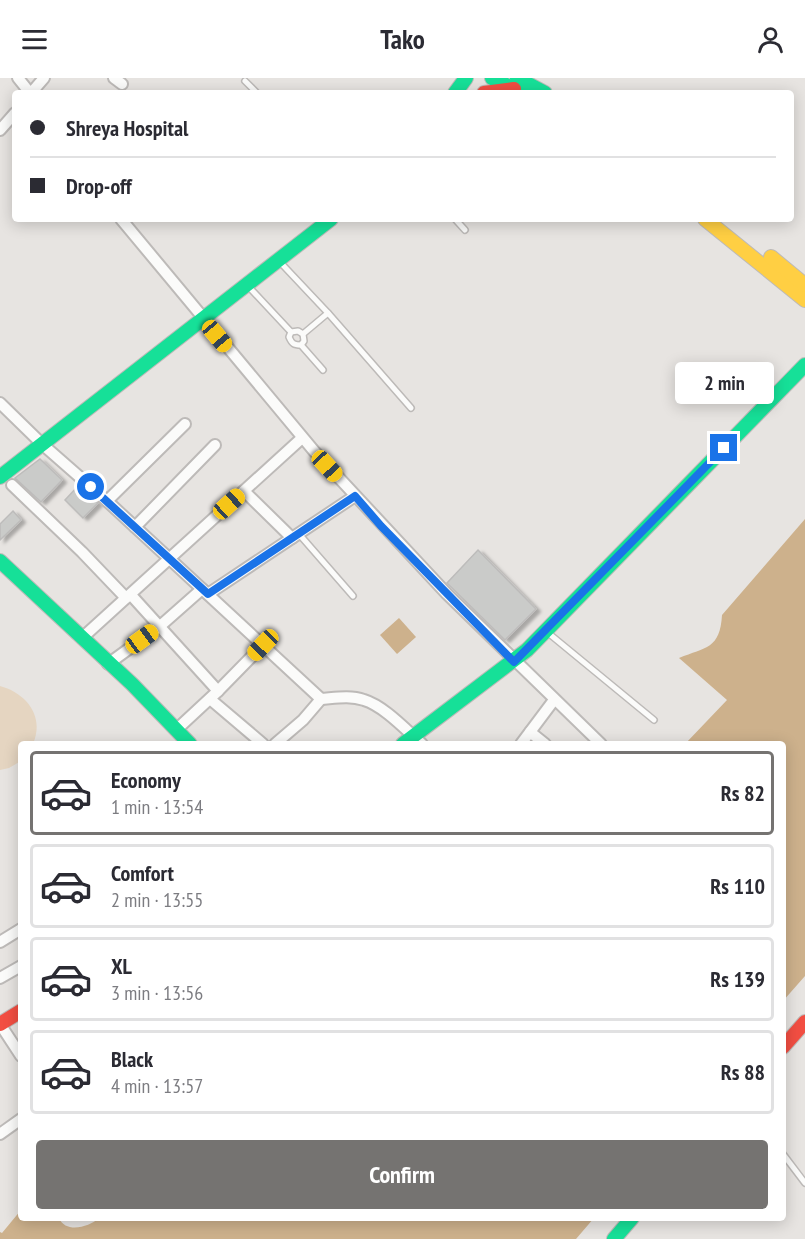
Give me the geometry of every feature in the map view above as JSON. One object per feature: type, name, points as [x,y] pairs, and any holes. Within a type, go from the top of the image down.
[{"type":"street","points":[[18,78],[28,90]]},
{"type":"street","points":[[33,90],[44,78]]},
{"type":"street","points":[[494,78],[518,87]]},
{"type":"street","points":[[500,90],[518,87]]},
{"type":"street","points":[[0,130],[12,116]]},
{"type":"street","points":[[123,222],[302,438],[381,526],[514,662],[598,741]]},
{"type":"street","points":[[260,741],[214,695],[159,627],[129,596],[6,481],[42,444],[278,260],[322,222]]},
{"type":"street","points":[[709,222],[805,300]]},
{"type":"street","points":[[727,222],[805,285]]},
{"type":"street","points":[[414,741],[514,662],[805,365]]},
{"type":"street","points":[[0,403],[321,699]]},
{"type":"street","points":[[107,501],[185,424]]},
{"type":"street","points":[[82,638],[302,438]]},
{"type":"street","points":[[135,527],[214,445]]},
{"type":"street","points":[[244,491],[296,536]]},
{"type":"street","points":[[108,664],[205,592],[296,536],[355,496]]},
{"type":"street","points":[[0,561],[132,684],[187,741]]},
{"type":"street","points":[[176,730],[263,645]]},
{"type":"street","points":[[278,741],[303,720],[321,699],[348,697],[366,700],[390,716],[412,741]]},
{"type":"street","points":[[523,741],[554,699]]},
{"type":"street","points":[[530,732],[540,741]]},
{"type":"street","points":[[0,942],[18,931]]},
{"type":"street","points":[[0,978],[18,968]]},
{"type":"street","points":[[18,1013],[0,1024],[18,1051]]},
{"type":"street","points":[[786,1044],[805,1022]]},
{"type":"street","points":[[0,1134],[18,1121]]},
{"type":"street","points":[[614,1239],[629,1221]]},
{"type":"lane","points":[[245,81],[254,90]]},
{"type":"lane","points":[[458,222],[465,230]]},
{"type":"lane","points":[[278,260],[411,408]]},
{"type":"lane","points":[[246,284],[291,332]]},
{"type":"lane","points":[[303,334],[328,313]]},
{"type":"lane","points":[[291,332],[298,331],[303,334]]},
{"type":"lane","points":[[291,332],[289,337],[291,342],[301,345],[323,370]]},
{"type":"lane","points":[[301,345],[304,340],[303,334]]},
{"type":"lane","points":[[296,536],[353,596]]},
{"type":"lane","points":[[545,631],[654,720]]},
{"type":"lane","points":[[786,1158],[805,1183]]},
{"type":"shaded area","points":[[805,519],[805,976],[786,998],[786,741],[688,741],[727,700],[679,658],[704,649],[715,641],[721,626],[722,615]]},
{"type":"shaded area","points":[[399,618],[416,637],[397,654],[380,635]]},
{"type":"shaded area","points":[[0,686],[18,694],[25,700],[35,715],[37,724],[34,741],[18,741],[18,763],[0,770]]},
{"type":"shaded area","points":[[18,1214],[18,1221],[61,1221],[72,1227],[84,1226],[94,1221],[591,1221],[576,1239],[0,1239],[0,1232],[2,1233]]},
{"type":"building","points":[[40,459],[62,480],[41,502],[15,478]]},
{"type":"building","points":[[78,486],[98,503],[83,518],[65,500]]},
{"type":"building","points":[[13,511],[21,520],[0,540],[0,524]]},
{"type":"building","points":[[478,550],[536,609],[505,640],[447,583]]},
{"type":"traffic: fast","points":[[457,90],[466,78]]},
{"type":"traffic: fast","points":[[492,78],[516,90]]},
{"type":"traffic: fast","points":[[517,78],[539,90]]},
{"type":"traffic: fast","points":[[0,477],[327,222]]},
{"type":"traffic: fast","points":[[407,741],[527,650],[805,365]]},
{"type":"traffic: fast","points":[[0,561],[132,684],[187,741]]},
{"type":"traffic: fast","points":[[614,1239],[629,1221]]},
{"type":"traffic: slow","points":[[709,222],[805,300]]},
{"type":"traffic: slow","points":[[771,257],[805,285]]},
{"type":"traffic: jam","points":[[506,90],[514,89]]},
{"type":"traffic: jam","points":[[0,1024],[18,1013]]},
{"type":"traffic: jam","points":[[786,1044],[805,1022]]},
{"type":"route","points":[[91,487],[208,594],[355,496],[381,526],[514,662],[724,448]]}]
